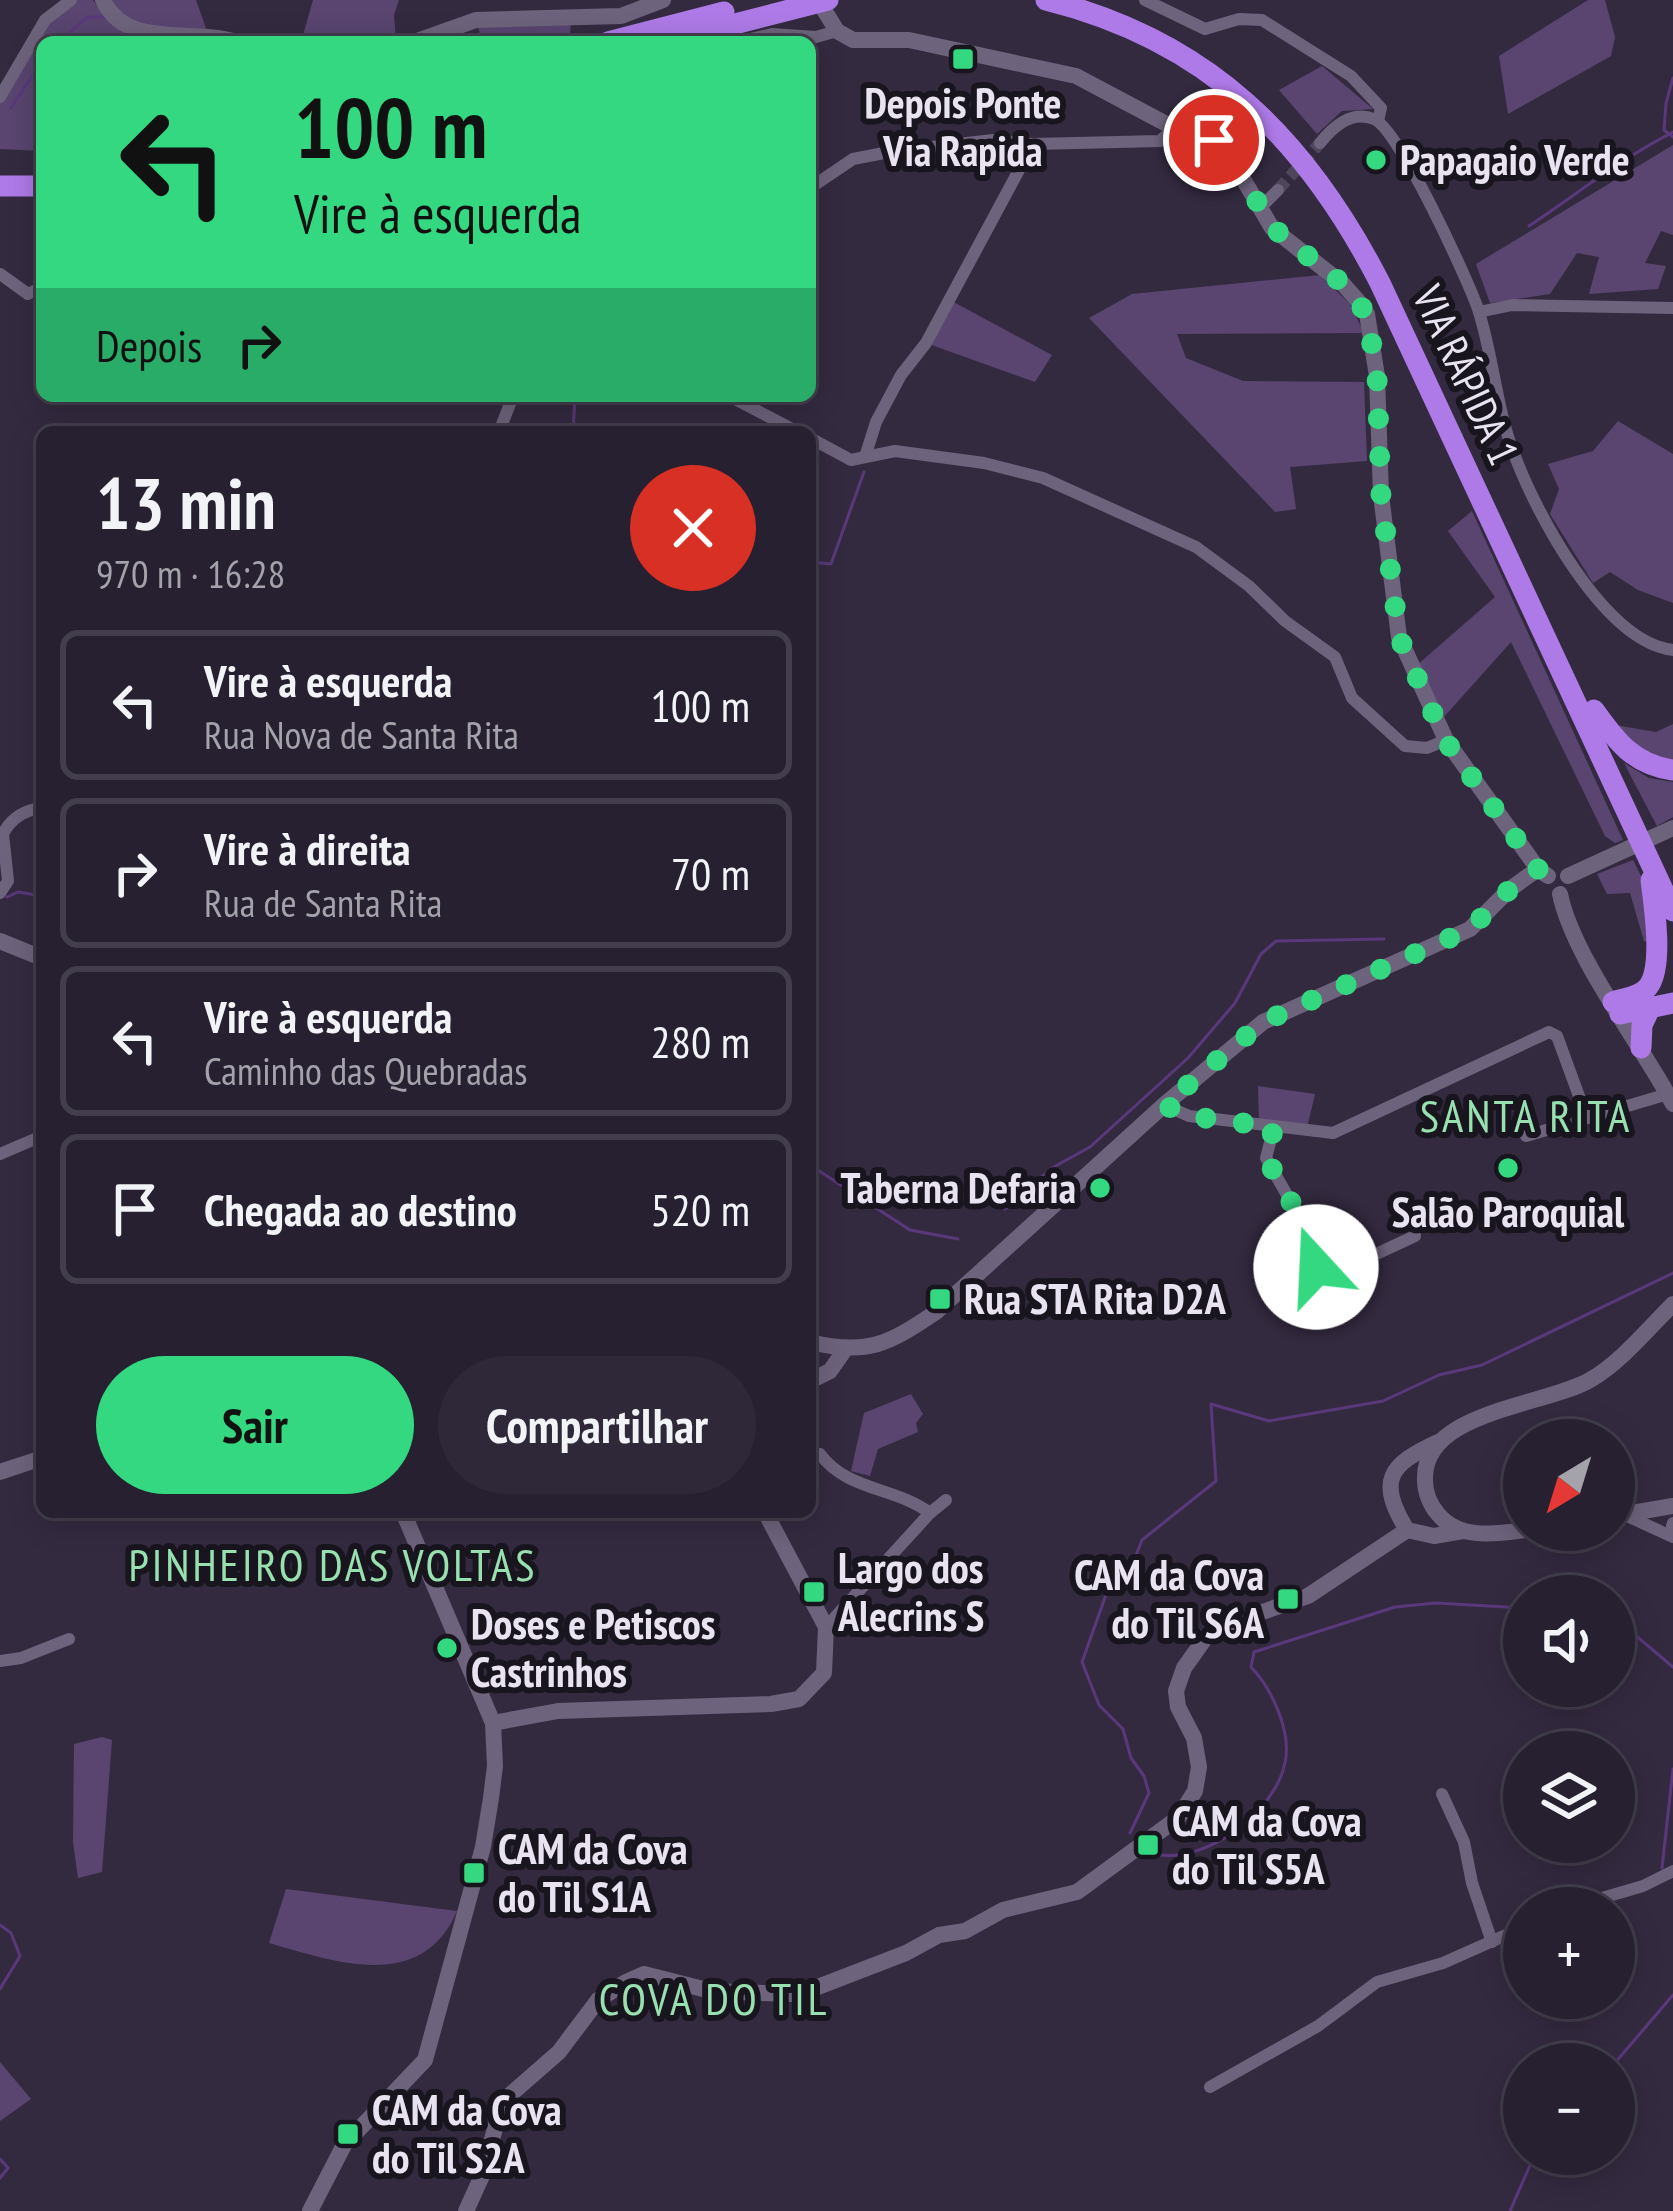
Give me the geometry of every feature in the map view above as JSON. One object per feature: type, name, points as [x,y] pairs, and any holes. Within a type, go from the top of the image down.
[{"type":"highway","points":[[631,36],[771,0]]},
{"type":"highway","name":"VIA RÁPIDA 1","points":[[1046,0],[1116,22],[1183,55],[1310,152],[1380,283],[1637,819],[1664,839],[1673,881]]},
{"type":"highway","name":"VIA RÁPIDA 1","points":[[1094,0],[1157,26],[1250,86],[1310,152],[1380,254],[1594,710],[1637,819]]},
{"type":"highway","points":[[703,36],[831,16]]},
{"type":"highway","points":[[0,172],[36,173]]},
{"type":"highway","points":[[0,186],[36,186]]},
{"type":"highway","points":[[1594,710],[1630,754],[1651,767],[1673,770]]},
{"type":"highway","points":[[1616,1008],[1644,992],[1654,975],[1664,839]]},
{"type":"highway","name":"VIA RÁPIDA 1","points":[[1664,839],[1673,911]]},
{"type":"highway","points":[[1616,1008],[1662,1005]]},
{"type":"highway","points":[[1641,1048],[1642,1024],[1662,1005]]},
{"type":"street","points":[[0,97],[45,20],[70,0]]},
{"type":"street","points":[[610,16],[634,0]]},
{"type":"street","points":[[431,36],[476,20],[628,15],[663,0]]},
{"type":"street","points":[[818,0],[863,42],[909,40],[1076,76],[1174,128],[1220,145],[1280,236],[1343,284],[1367,314],[1377,376],[1381,496],[1396,627],[1445,740],[1543,872],[1547,887],[1560,894],[1564,913],[1671,1099],[1526,1136]]},
{"type":"street","points":[[1144,0],[1205,29],[1251,18],[1275,26],[1365,89],[1381,108],[1382,123]]},
{"type":"street","points":[[109,9],[140,32],[209,36]]},
{"type":"street","points":[[763,36],[801,36]]},
{"type":"street","points":[[1310,152],[1332,128],[1348,119],[1369,116],[1382,123],[1406,158],[1479,312],[1514,454],[1552,529],[1597,601],[1620,626],[1639,639],[1673,650]]},
{"type":"street","points":[[816,183],[839,165],[871,155],[993,140],[1033,144],[1160,141],[1174,128]]},
{"type":"street","points":[[865,458],[876,422],[901,375],[926,343],[1033,144]]},
{"type":"street","points":[[1259,208],[1278,190]]},
{"type":"street","points":[[0,274],[28,294],[36,290]]},
{"type":"street","points":[[1479,312],[1512,305],[1673,308]]},
{"type":"street","points":[[740,402],[786,426]]},
{"type":"street","points":[[816,441],[851,460],[895,451],[984,463],[1043,478],[1196,547],[1335,657],[1352,698],[1405,746],[1427,748],[1445,740]]},
{"type":"street","points":[[0,893],[8,881],[3,834],[28,810],[36,809]]},
{"type":"street","points":[[1568,876],[1664,839]]},
{"type":"street","points":[[816,1344],[844,1351],[880,1343],[936,1312],[1263,1022],[1470,929],[1510,889],[1543,872],[1558,870],[1568,876]]},
{"type":"street","points":[[1560,894],[1569,887],[1568,876]]},
{"type":"street","points":[[0,941],[36,956]]},
{"type":"street","points":[[1164,1105],[1189,1116],[1333,1133],[1549,1032],[1557,1036],[1587,1118]]},
{"type":"street","points":[[1274,1127],[1266,1158],[1295,1209],[1322,1275],[1329,1276],[1415,1236]]},
{"type":"street","points":[[0,1154],[36,1139]]},
{"type":"street","points":[[1503,1533],[1463,1531],[1434,1536],[1414,1532],[1388,1493],[1392,1473],[1403,1461],[1471,1420],[1590,1379],[1673,1304]]},
{"type":"street","points":[[816,1379],[830,1371],[844,1351]]},
{"type":"street","points":[[1439,1442],[1428,1460],[1425,1483],[1436,1512],[1463,1531]]},
{"type":"street","points":[[820,1454],[828,1466],[848,1479],[930,1513]]},
{"type":"street","points":[[0,1472],[36,1460]]},
{"type":"street","points":[[826,1628],[946,1500]]},
{"type":"street","points":[[1635,1512],[1666,1507],[1673,1529]]},
{"type":"street","points":[[466,2211],[511,2094],[559,2052],[598,2000],[626,1982],[644,1974],[711,1991],[792,1994],[810,1990],[906,1953],[939,1935],[965,1931],[1003,1910],[1077,1892],[1114,1866],[1178,1818],[1195,1790],[1199,1766],[1176,1691],[1184,1668],[1211,1630],[1308,1596],[1414,1532],[1436,1512]]},
{"type":"street","points":[[310,2211],[344,2145],[418,2071],[430,2048],[483,1847],[494,1766],[493,1723],[407,1518]]},
{"type":"street","points":[[493,1723],[558,1711],[771,1704],[799,1699],[824,1673],[826,1628],[768,1518]]},
{"type":"street","points":[[1635,1519],[1673,1529]]},
{"type":"street","points":[[0,1661],[69,1639]]},
{"type":"street","points":[[1442,1794],[1464,1842],[1492,1942]]},
{"type":"street","points":[[1635,1888],[1673,1871]]},
{"type":"street","points":[[1210,2087],[1318,2026],[1377,1982],[1442,1963],[1503,1937]]},
{"type":"shaded area","points":[[71,0],[93,0],[106,18],[138,36],[36,36],[36,151],[0,149],[0,97],[45,20]]},
{"type":"shaded area","points":[[112,0],[196,0],[207,31],[141,24]]},
{"type":"shaded area","points":[[313,0],[399,0],[396,36],[303,36]]},
{"type":"shaded area","points":[[1588,0],[1605,0],[1615,37],[1611,56],[1508,114],[1499,56]]},
{"type":"shaded area","points":[[571,16],[570,36],[480,36],[476,20]]},
{"type":"shaded area","points":[[1322,66],[1373,109],[1342,111],[1317,134],[1279,90]]},
{"type":"shaded area","points":[[1673,145],[1673,235],[1661,231],[1645,263],[1666,266],[1658,289],[1589,294],[1599,257],[1577,253],[1550,294],[1490,303],[1476,264]]},
{"type":"shaded area","points":[[1320,275],[1350,304],[1364,333],[1177,334],[1186,358],[1243,381],[1364,382],[1367,461],[1290,467],[1296,509],[1275,512],[1089,318],[1132,294]]},
{"type":"shaded area","points":[[948,299],[1052,355],[1035,382],[926,343]]},
{"type":"shaded area","points":[[1618,421],[1673,454],[1673,603],[1638,590],[1610,572],[1593,583],[1550,514],[1559,489],[1548,464],[1593,451]]},
{"type":"shaded area","points":[[1472,511],[1623,840],[1615,843],[1605,836],[1511,642],[1443,718],[1416,666],[1495,597],[1448,531]]},
{"type":"shaded area","points":[[1673,724],[1673,763],[1643,757],[1615,725],[1656,732]]},
{"type":"shaded area","points":[[1624,763],[1649,778],[1673,782],[1673,817],[1657,826]]},
{"type":"shaded area","points":[[1633,860],[1643,880],[1652,943],[1644,941],[1630,893],[1607,894],[1597,874]]},
{"type":"shaded area","points":[[1258,1086],[1315,1094],[1307,1128],[1259,1121]]},
{"type":"shaded area","points":[[911,1394],[923,1414],[916,1423],[918,1432],[878,1449],[870,1476],[851,1471],[864,1413]]},
{"type":"shaded area","points":[[102,1737],[112,1740],[102,1872],[78,1878],[73,1842],[74,1744]]},
{"type":"shaded area","points":[[286,1889],[457,1911],[442,1937],[422,1953],[400,1962],[348,1963],[269,1943]]},
{"type":"shaded area","points":[[0,2062],[31,2099],[0,2121]]},
{"type":"waterway","points":[[65,36],[88,17],[106,17]]},
{"type":"waterway","points":[[11,108],[36,70]]},
{"type":"waterway","points":[[1673,78],[1664,130],[1673,137]]},
{"type":"waterway","points":[[1529,226],[1673,132]]},
{"type":"waterway","points":[[573,426],[575,402]]},
{"type":"waterway","points":[[816,563],[831,564],[864,472]]},
{"type":"waterway","points":[[7,897],[18,892],[36,895]]},
{"type":"waterway","points":[[1005,1209],[1052,1168],[1090,1147],[1188,1058],[1235,1003],[1261,954],[1276,941],[1384,939]]},
{"type":"waterway","points":[[816,1169],[910,1230],[958,1239]]},
{"type":"waterway","points":[[1130,1833],[1149,1793],[1123,1729],[1099,1705],[1082,1662],[1107,1592],[1133,1563],[1142,1540],[1216,1481],[1211,1404],[1269,1421],[1383,1401],[1439,1375],[1482,1365],[1673,1273]]},
{"type":"waterway","points":[[1155,1854],[1175,1855],[1215,1843],[1253,1816],[1279,1781],[1286,1738],[1273,1699],[1251,1667],[1254,1652],[1395,1607],[1436,1603],[1503,1607]]},
{"type":"waterway","points":[[1635,1635],[1673,1667]]},
{"type":"waterway","points":[[1662,1868],[1673,1769]]},
{"type":"waterway","points":[[0,1925],[11,1933],[20,1956],[0,1989]]},
{"type":"waterway","points":[[1632,2043],[1673,1995]]},
{"type":"waterway","points":[[0,2159],[8,2168],[0,2178]]},
{"type":"waterway","points":[[1510,2211],[1526,2175]]},
{"type":"tunnel","points":[[1278,190],[1320,143]]},
{"type":"place","name":"Depois Ponte Via Rapida","points":[[963,59]]},
{"type":"place","name":"Papagaio Verde","points":[[1376,160]]},
{"type":"place","name":"Salão Paroquial","points":[[1508,1168]]},
{"type":"place","name":"Taberna Defaria","points":[[1100,1188]]},
{"type":"place","name":"Rua STA Rita D2A","points":[[940,1299]]},
{"type":"place","name":"Largo dos Alecrins S","points":[[814,1592]]},
{"type":"place","name":"CAM da Cova do Til S6A","points":[[1288,1599]]},
{"type":"place","name":"Doses e Petiscos Castrinhos","points":[[447,1648]]},
{"type":"place","name":"CAM da Cova do Til S5A","points":[[1148,1845]]},
{"type":"place","name":"CAM da Cova do Til S1A","points":[[474,1873]]},
{"type":"place","name":"CAM da Cova do Til S2A","points":[[348,2134]]},
{"type":"district","name":"SANTA RITA","points":[[1526,1116]]},
{"type":"district","name":"PINHEIRO DAS VOLTAS","points":[[333,1565]]},
{"type":"district","name":"COVA DO TIL","points":[[714,1999]]},
{"type":"route","points":[[1214,140],[1226,150],[1280,236],[1343,284],[1367,314],[1377,376],[1381,496],[1399,637],[1445,740],[1538,869],[1470,929],[1263,1022],[1164,1105],[1189,1116],[1274,1127],[1266,1158],[1295,1209],[1316,1267]]}]
